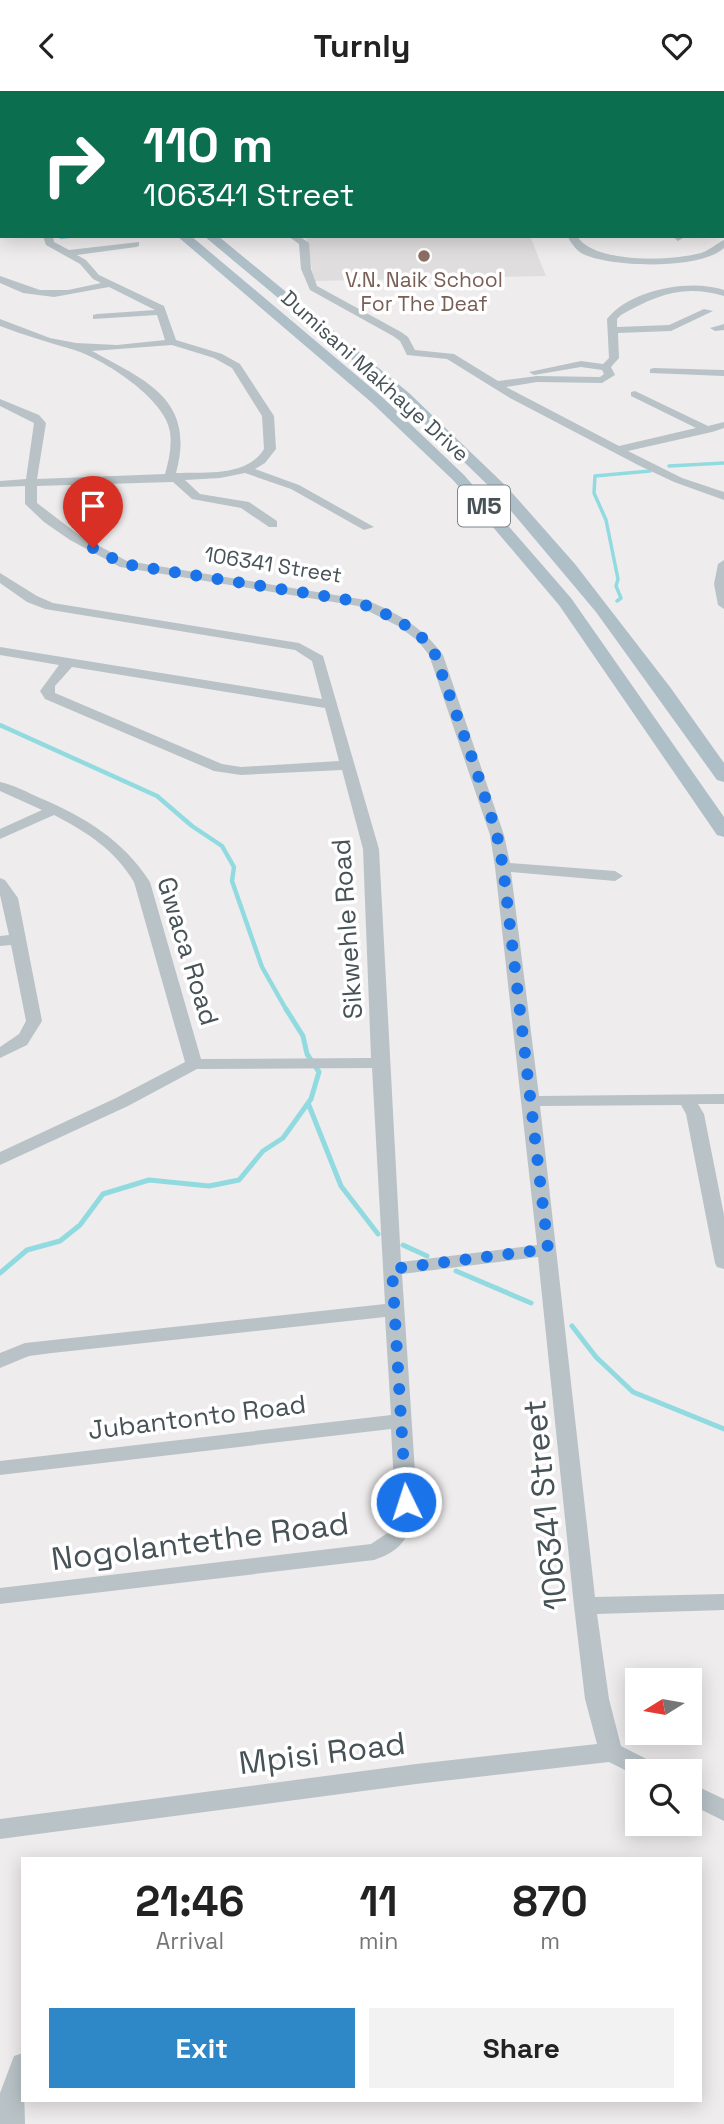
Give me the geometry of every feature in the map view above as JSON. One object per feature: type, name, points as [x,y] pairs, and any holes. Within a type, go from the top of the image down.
[{"type":"main road","name":"Dumisani Makhaye Drive","points":[[185,238],[369,393],[459,478],[565,602],[724,831]]},
{"type":"main road","name":"Dumisani Makhaye Drive","points":[[212,238],[379,372],[466,453],[519,509],[620,631],[724,776]]},
{"type":"street","points":[[48,238],[49,243],[83,262],[96,277],[156,305],[162,311],[164,329],[172,342]]},
{"type":"street","points":[[295,238],[304,243],[306,269],[313,288],[397,334],[404,339],[411,353],[450,356],[492,383],[618,450],[678,479],[724,496]]},
{"type":"street","points":[[573,238],[576,244],[587,251],[629,260],[695,257],[716,251],[724,242]]},
{"type":"street","points":[[69,253],[136,244]]},
{"type":"street","points":[[0,279],[24,291],[44,294],[77,292],[110,283]]},
{"type":"street","points":[[492,383],[568,366],[606,367],[614,358],[612,319],[617,313],[662,285],[723,292]]},
{"type":"street","points":[[97,317],[162,311]]},
{"type":"street","points":[[613,330],[675,327],[708,311]]},
{"type":"street","points":[[0,322],[56,343],[77,347],[119,347],[172,342],[231,362],[244,375],[268,416],[270,449],[260,462],[220,475],[0,484]]},
{"type":"street","points":[[77,347],[135,379],[167,408],[177,427],[178,451],[173,479]]},
{"type":"street","points":[[492,383],[537,379],[602,380],[610,375],[606,367]]},
{"type":"street","points":[[654,371],[724,373]]},
{"type":"street","points":[[635,394],[708,430]]},
{"type":"street","name":"106341 Street","points":[[0,402],[35,417],[40,423],[29,499],[36,510],[115,562],[349,600],[384,614],[426,641],[436,655],[497,835],[503,867],[548,1249],[585,1606],[597,1699],[611,1752]]},
{"type":"street","points":[[618,450],[724,425]]},
{"type":"street","points":[[245,469],[295,487],[368,527]]},
{"type":"street","points":[[173,479],[196,497],[246,505],[273,524]]},
{"type":"street","points":[[724,564],[720,584],[724,605]]},
{"type":"street","name":"Sikwehle Road","points":[[0,577],[32,599],[50,606],[306,649],[318,659],[371,849],[380,1063],[406,1502],[401,1535]]},
{"type":"street","points":[[0,651],[332,705]]},
{"type":"street","points":[[69,662],[49,685],[47,691],[50,696],[219,768],[241,771],[349,765]]},
{"type":"street","name":"Gwaca Road","points":[[0,786],[53,810],[98,835],[122,852],[134,866],[142,882],[194,1064],[297,1066],[380,1063]]},
{"type":"street","points":[[0,835],[53,810]]},
{"type":"street","points":[[503,867],[615,876]]},
{"type":"street","points":[[0,883],[10,898],[34,1021],[31,1032],[23,1041],[0,1053]]},
{"type":"street","points":[[0,941],[20,939]]},
{"type":"street","points":[[0,1159],[122,1102],[194,1064]]},
{"type":"street","points":[[531,1101],[724,1099]]},
{"type":"street","points":[[687,1101],[695,1114],[724,1263]]},
{"type":"street","points":[[392,1269],[548,1249]]},
{"type":"street","points":[[0,1361],[25,1350],[52,1346],[395,1309]]},
{"type":"street","name":"Jubantonto Road","points":[[0,1468],[400,1421]]},
{"type":"street","name":"Nogolantethe Road","points":[[0,1596],[374,1552],[390,1545],[401,1535]]},
{"type":"street","points":[[585,1606],[724,1602]]},
{"type":"street","points":[[611,1752],[625,1759]]},
{"type":"street","name":"Mpisi Road","points":[[0,1829],[416,1774],[611,1752]]},
{"type":"street","points":[[702,1799],[724,1811]]},
{"type":"street","points":[[7,2116],[21,2071]]},
{"type":"shaded area","name":"V.N. Naik School For The Deaf","points":[[306,238],[531,238],[546,276],[314,281]]},
{"type":"waterway","points":[[669,466],[724,463]]},
{"type":"waterway","points":[[617,601],[621,598],[616,586],[618,579],[606,520],[594,493],[595,476],[650,471]]},
{"type":"waterway","points":[[0,725],[157,796],[192,826],[222,846],[234,867],[232,881],[262,967],[287,1011]]},
{"type":"waterway","points":[[286,1009],[303,1036],[307,1054],[319,1072],[308,1103]]},
{"type":"waterway","points":[[0,1273],[27,1250],[60,1241],[80,1225],[103,1194],[149,1180],[209,1186],[239,1180],[263,1151],[283,1138],[308,1103]]},
{"type":"waterway","points":[[308,1103],[341,1186],[378,1234]]},
{"type":"waterway","points":[[403,1245],[427,1256]]},
{"type":"waterway","points":[[456,1271],[531,1303]]},
{"type":"waterway","points":[[572,1326],[596,1357],[633,1392],[724,1429]]},
{"type":"place","name":"V.N. Naik School For The Deaf","points":[[424,256]]},
{"type":"route","points":[[93,548],[115,562],[349,600],[384,614],[426,641],[433,649],[476,769],[497,835],[503,867],[548,1249],[392,1269],[406,1502]]}]
